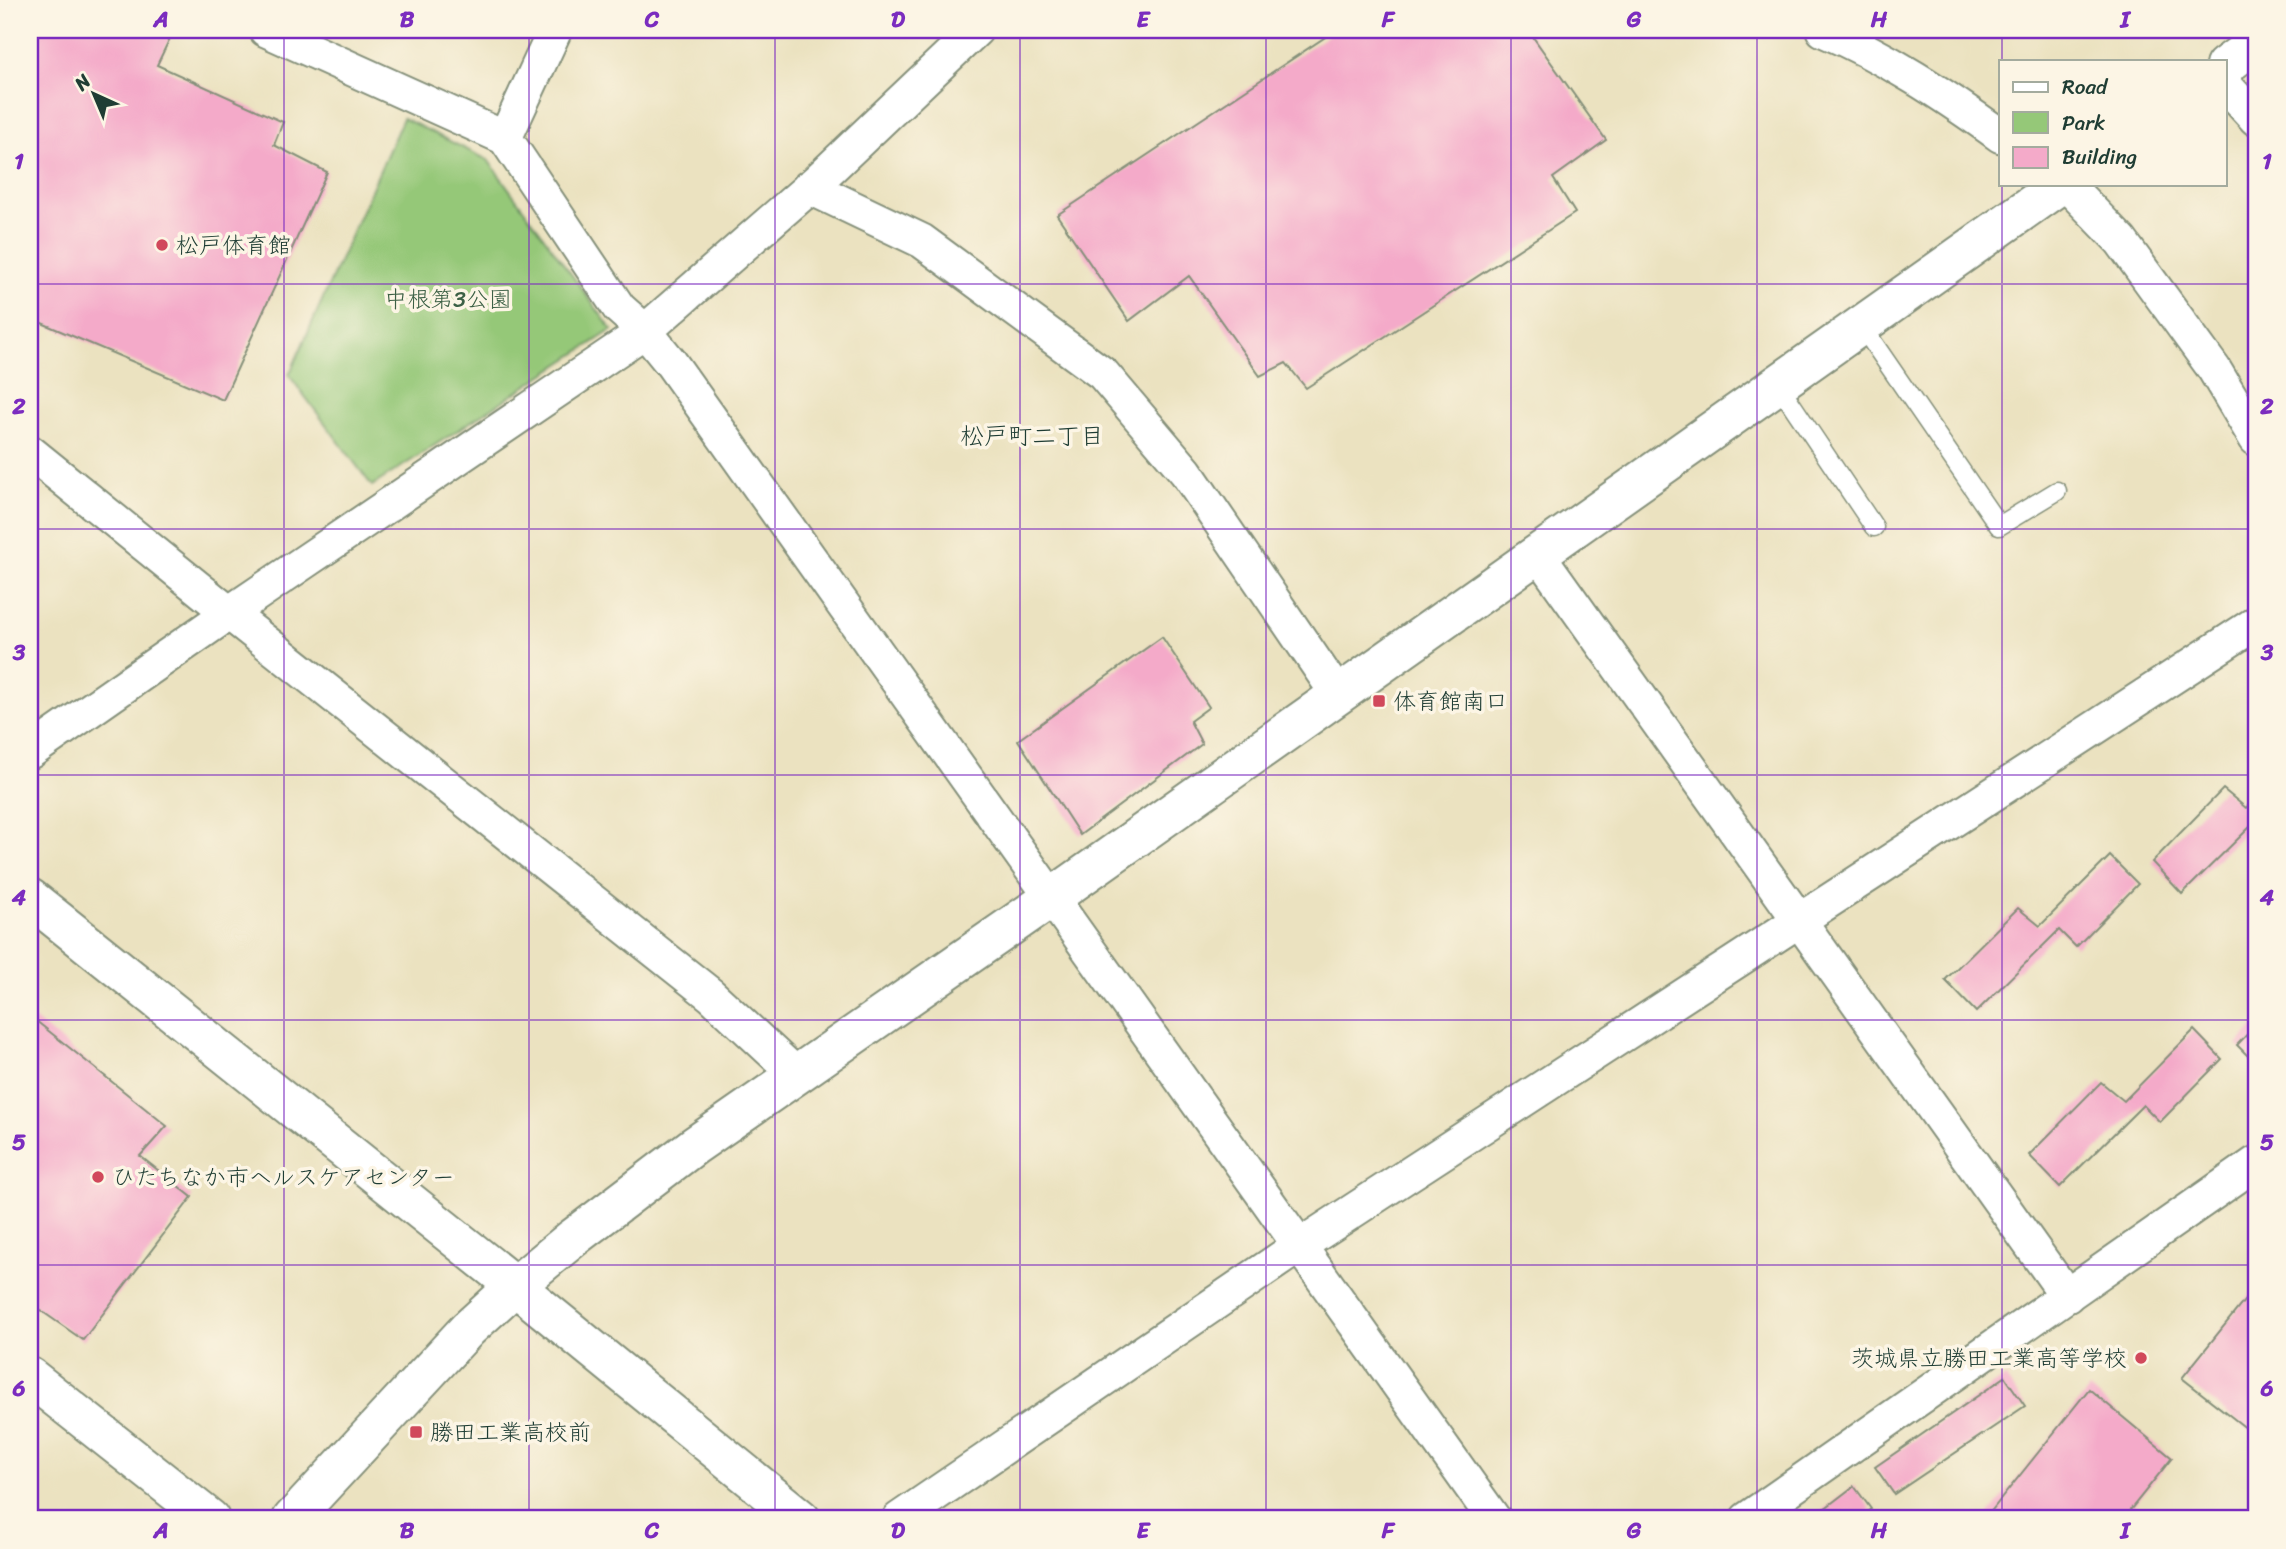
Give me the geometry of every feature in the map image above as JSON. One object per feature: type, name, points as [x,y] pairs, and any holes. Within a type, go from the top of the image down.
[{"type":"street","points":[[266,30],[505,138],[620,308],[645,331],[671,363],[1493,1519]]},
{"type":"street","points":[[505,138],[555,30]]},
{"type":"street","points":[[30,752],[229,613],[645,331],[809,187],[976,30]]},
{"type":"street","points":[[1823,30],[1867,48],[1946,96],[1999,135]]},
{"type":"street","points":[[2226,65],[2256,43]]},
{"type":"street","points":[[2226,86],[2256,119]]},
{"type":"street","points":[[292,1519],[468,1329],[573,1238],[694,1146],[1051,898],[2061,186]]},
{"type":"street","points":[[2066,186],[2121,241],[2214,369],[2256,439]]},
{"type":"street","points":[[809,187],[922,241],[1103,374],[1186,472],[1338,695]]},
{"type":"street","points":[[30,452],[711,995],[796,1074]]},
{"type":"street","points":[[1538,554],[2067,1296]]},
{"type":"street","points":[[899,1519],[1299,1246],[2256,623]]},
{"type":"street","points":[[30,898],[801,1519]]},
{"type":"street","points":[[1747,1519],[2256,1163]]},
{"type":"street","points":[[30,1377],[210,1519]]},
{"type":"lane","points":[[1861,325],[1999,526],[2057,491]]},
{"type":"lane","points":[[1778,384],[1874,527]]},
{"type":"green space","name":"中根第3公園","points":[[403,118],[488,160],[612,330],[372,486],[289,375]]},
{"type":"building","name":"松戸体育館","points":[[30,30],[155,30],[171,36],[157,65],[283,122],[274,145],[327,172],[223,400],[30,318]]},
{"type":"building","points":[[1336,30],[1528,30],[1606,140],[1553,178],[1575,213],[1306,388],[1286,363],[1260,376],[1189,276],[1129,321],[1057,215]]},
{"type":"building","points":[[1162,637],[1209,707],[1190,721],[1202,744],[1080,835],[1018,740]]},
{"type":"building","points":[[2223,789],[2246,808],[2256,798],[2256,821],[2182,894],[2152,862]]},
{"type":"building","points":[[2110,856],[2138,884],[2076,947],[2059,930],[1976,1012],[1945,980],[2018,908],[2040,926]]},
{"type":"building","name":"ひたちなか市ヘルスケアセンター","points":[[30,1016],[167,1126],[140,1156],[192,1197],[83,1340],[30,1303]]},
{"type":"building","points":[[2256,1025],[2256,1064],[2237,1045]]},
{"type":"building","points":[[2194,1030],[2222,1059],[2160,1122],[2143,1105],[2060,1187],[2029,1155],[2101,1082],[2124,1101]]},
{"type":"building","points":[[2256,1286],[2256,1436],[2182,1378]]},
{"type":"building","points":[[2005,1377],[2025,1406],[1894,1494],[1875,1467]]},
{"type":"building","points":[[2089,1389],[2172,1458],[2123,1519],[1985,1519]]},
{"type":"building","points":[[1854,1486],[1871,1509],[1858,1519],[1811,1519]]},
{"type":"place","name":"松戸体育館","points":[[162,245]]},
{"type":"place","name":"体育館南口","points":[[1379,701]]},
{"type":"place","name":"ひたちなか市ヘルスケアセンター","points":[[98,1177]]},
{"type":"place","name":"茨城県立勝田工業高等学校","points":[[2141,1358]]},
{"type":"place","name":"勝田工業高校前","points":[[416,1432]]},
{"type":"district","name":"松戸町二丁目","points":[[1032,436]]}]
